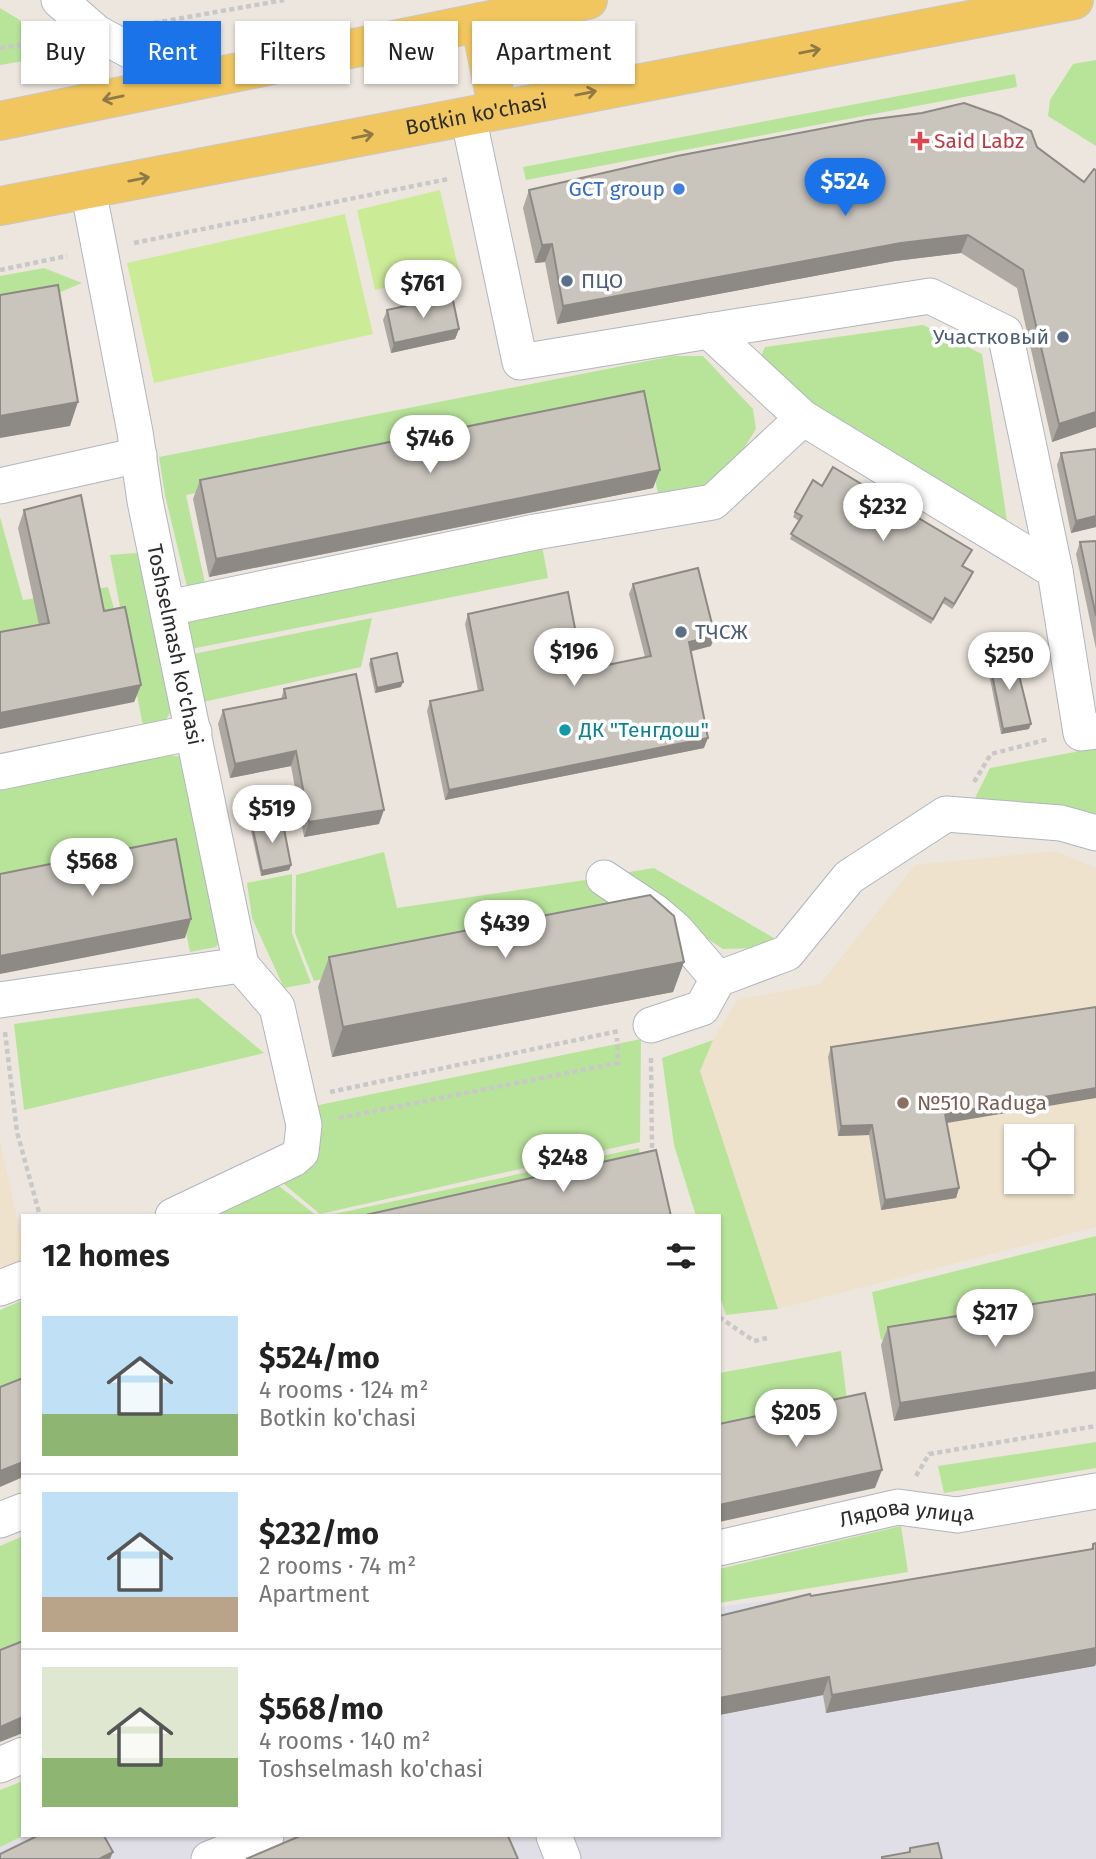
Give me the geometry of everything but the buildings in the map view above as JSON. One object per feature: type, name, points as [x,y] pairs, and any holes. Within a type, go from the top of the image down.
[{"type":"main road","points":[[485,21],[588,0]]},
{"type":"main road","name":"Botkin ko'chasi","points":[[0,206],[1074,0]]},
{"type":"main road","points":[[221,75],[472,24]]},
{"type":"main road","points":[[6,117],[179,84]]},
{"type":"main road","points":[[482,84],[483,113]]},
{"type":"street","points":[[59,0],[97,33],[123,47]]},
{"type":"street","points":[[483,113],[480,172],[520,362],[930,296],[1005,333],[1055,571],[1080,733],[1096,731]]},
{"type":"street","name":"Toshselmash ko'chasi","points":[[88,189],[139,456],[145,501],[242,965],[277,1006],[301,1112],[301,1152],[293,1159],[177,1214]]},
{"type":"street","points":[[709,331],[803,418],[1055,571]]},
{"type":"street","points":[[168,608],[535,532],[713,502],[803,418]]},
{"type":"street","points":[[0,486],[139,456]]},
{"type":"street","points":[[0,772],[194,732]]},
{"type":"street","points":[[651,1025],[702,1008],[719,979],[787,953],[849,877],[946,814],[1061,823],[1096,833]]},
{"type":"street","points":[[604,878],[666,921],[719,979]]},
{"type":"street","points":[[1,1000],[242,965]]},
{"type":"street","points":[[0,1288],[21,1280]]},
{"type":"street","name":"Лядова улица","points":[[721,1548],[898,1507],[957,1515],[1096,1491]]},
{"type":"street","points":[[0,1520],[21,1512]]},
{"type":"street","points":[[0,1765],[21,1756]]},
{"type":"street","points":[[209,1859],[264,1837]]},
{"type":"street","points":[[554,1837],[563,1859]]},
{"type":"path","points":[[0,270],[480,172]]},
{"type":"path","points":[[991,754],[1040,740]]},
{"type":"path","points":[[1,1000],[17,1132],[39,1214]]},
{"type":"path","points":[[301,1112],[651,1025],[654,1165]]},
{"type":"path","points":[[301,1112],[618,1063],[616,1032]]},
{"type":"path","points":[[721,1318],[754,1341],[767,1338]]},
{"type":"path","points":[[898,1507],[929,1454],[1096,1426]]},
{"type":"shaded area","name":"№510 Raduga","points":[[1056,851],[1096,868],[1096,1227],[778,1309],[700,1071],[713,1040],[737,1000],[820,984],[915,865]]},
{"type":"shaded area","points":[[0,1140],[21,1236],[21,1265],[0,1272]]},
{"type":"shaded area","points":[[1096,1557],[1096,1859],[0,1859],[0,1847],[21,1837],[721,1837],[721,1607]]},
{"type":"green space","points":[[0,8],[21,21],[21,62],[0,65]]},
{"type":"green space","points":[[1096,60],[1096,146],[1048,116],[1050,100],[1073,64]]},
{"type":"green space","points":[[1015,74],[1017,87],[526,180],[523,167]]},
{"type":"green space","points":[[440,190],[459,271],[375,290],[357,210]]},
{"type":"green space","points":[[345,214],[373,334],[154,383],[127,263]]},
{"type":"green space","points":[[44,268],[82,283],[56,294],[0,298],[0,276]]},
{"type":"green space","points":[[923,325],[982,354],[1007,521],[812,404],[760,358],[765,347]]},
{"type":"green space","points":[[673,356],[703,356],[753,409],[756,429],[734,464],[714,484],[659,498],[639,405],[186,495],[205,583],[187,587],[165,495],[159,457]]},
{"type":"green space","points":[[0,517],[23,600],[108,587],[116,616],[0,641]]},
{"type":"green space","points":[[542,546],[548,578],[191,649],[185,616]]},
{"type":"green space","points":[[137,553],[144,569],[172,709],[166,720],[143,726],[110,555]]},
{"type":"green space","points":[[372,618],[361,667],[203,702],[193,654]]},
{"type":"green space","points":[[1096,748],[1096,824],[972,804],[990,768]]},
{"type":"green space","points":[[163,754],[182,757],[220,939],[216,947],[190,952],[170,851],[0,883],[0,785]]},
{"type":"green space","points":[[384,852],[397,908],[592,879],[648,916],[314,981],[295,933],[296,875]]},
{"type":"green space","points":[[654,868],[779,941],[766,948],[723,949],[610,875]]},
{"type":"green space","points":[[292,874],[292,933],[311,983],[284,988],[252,918],[247,883]]},
{"type":"green space","points":[[198,998],[264,1053],[24,1110],[14,1024]]},
{"type":"green space","points":[[641,1039],[640,1142],[320,1214],[279,1180],[309,1169],[319,1152],[314,1106]]},
{"type":"green space","points":[[713,1040],[700,1071],[778,1309],[726,1315],[721,1299],[721,1214],[695,1214],[674,1145],[662,1058]]},
{"type":"green space","points":[[639,1148],[642,1174],[460,1214],[334,1214]]},
{"type":"green space","points":[[274,1182],[314,1214],[206,1214]]},
{"type":"green space","points":[[1096,1236],[1096,1306],[881,1340],[872,1292]]},
{"type":"green space","points":[[21,1301],[21,1388],[0,1397],[0,1310]]},
{"type":"green space","points":[[841,1351],[847,1401],[721,1431],[721,1373]]},
{"type":"green space","points":[[1096,1442],[1096,1468],[944,1493],[938,1466]]},
{"type":"green space","points":[[901,1526],[908,1572],[721,1603],[721,1569]]},
{"type":"green space","points":[[21,1537],[21,1654],[0,1662],[0,1546]]},
{"type":"green space","points":[[21,1782],[21,1837],[0,1847],[0,1790]]},
{"type":"place","name":"Said Labz","points":[[920,141]]},
{"type":"place","name":"GCT group","points":[[679,189]]},
{"type":"place","name":"ПЦО","points":[[567,281]]},
{"type":"place","name":"Участковый","points":[[1063,337]]},
{"type":"place","name":"ТЧСЖ","points":[[681,632]]},
{"type":"place","name":"ДК \"Тенгдош\"","points":[[565,730]]},
{"type":"place","name":"№510 Raduga","points":[[903,1103]]}]
